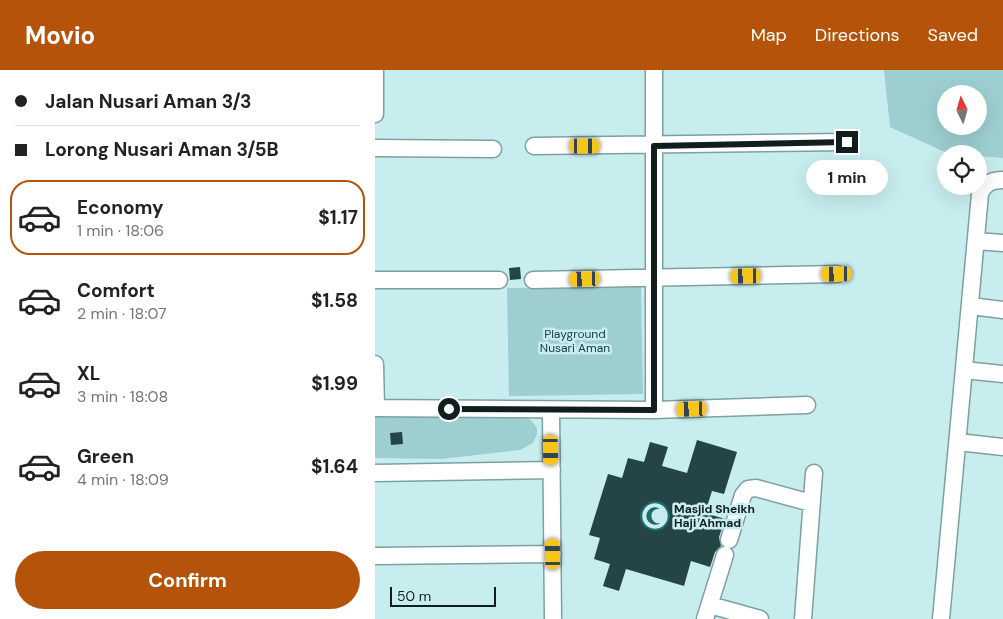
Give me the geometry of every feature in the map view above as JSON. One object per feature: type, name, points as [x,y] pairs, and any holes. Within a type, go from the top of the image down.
[{"type":"street","points":[[375,70],[375,114]]},
{"type":"street","points":[[654,70],[654,410]]},
{"type":"street","points":[[534,146],[654,146],[847,142]]},
{"type":"street","points":[[375,148],[493,149]]},
{"type":"street","points":[[941,619],[976,240],[983,187],[991,181],[1002,180]]},
{"type":"street","points":[[976,240],[1003,243]]},
{"type":"street","points":[[533,280],[837,274]]},
{"type":"street","points":[[375,280],[499,280]]},
{"type":"street","points":[[971,306],[1003,310]]},
{"type":"street","points":[[375,364],[376,408],[654,410],[807,405]]},
{"type":"street","points":[[964,370],[1003,374]]},
{"type":"street","points":[[551,410],[553,619]]},
{"type":"street","points":[[958,442],[1003,447]]},
{"type":"street","points":[[375,473],[552,470]]},
{"type":"street","points":[[803,619],[813,472]]},
{"type":"street","points":[[760,619],[708,612],[743,495],[748,489],[756,488],[811,503]]},
{"type":"street","points":[[375,556],[553,554]]},
{"type":"green space","points":[[884,70],[1003,70],[1003,158],[987,157],[987,145],[937,145],[937,149],[890,127]]},
{"type":"green space","name":"Playground Nusari Aman","points":[[641,286],[643,394],[509,396],[507,288]]},
{"type":"green space","points":[[375,413],[522,417],[531,420],[537,428],[537,434],[533,443],[520,450],[441,459],[375,458]]},
{"type":"building","points":[[520,267],[521,279],[510,280],[509,268]]},
{"type":"building","points":[[402,432],[403,444],[391,445],[390,433]]},
{"type":"building","name":"Masjid Sheikh Haji Ahmad","points":[[697,440],[737,452],[724,494],[712,491],[705,513],[725,519],[719,537],[721,546],[715,552],[710,567],[691,561],[684,586],[626,569],[619,591],[603,586],[610,564],[594,559],[600,538],[589,535],[608,474],[622,478],[628,458],[644,462],[650,442],[668,447],[662,466],[687,473]]},
{"type":"place","name":"Masjid Sheikh Haji Ahmad","points":[[655,516]]},
{"type":"route","points":[[449,409],[654,410],[654,146],[847,142]]}]
